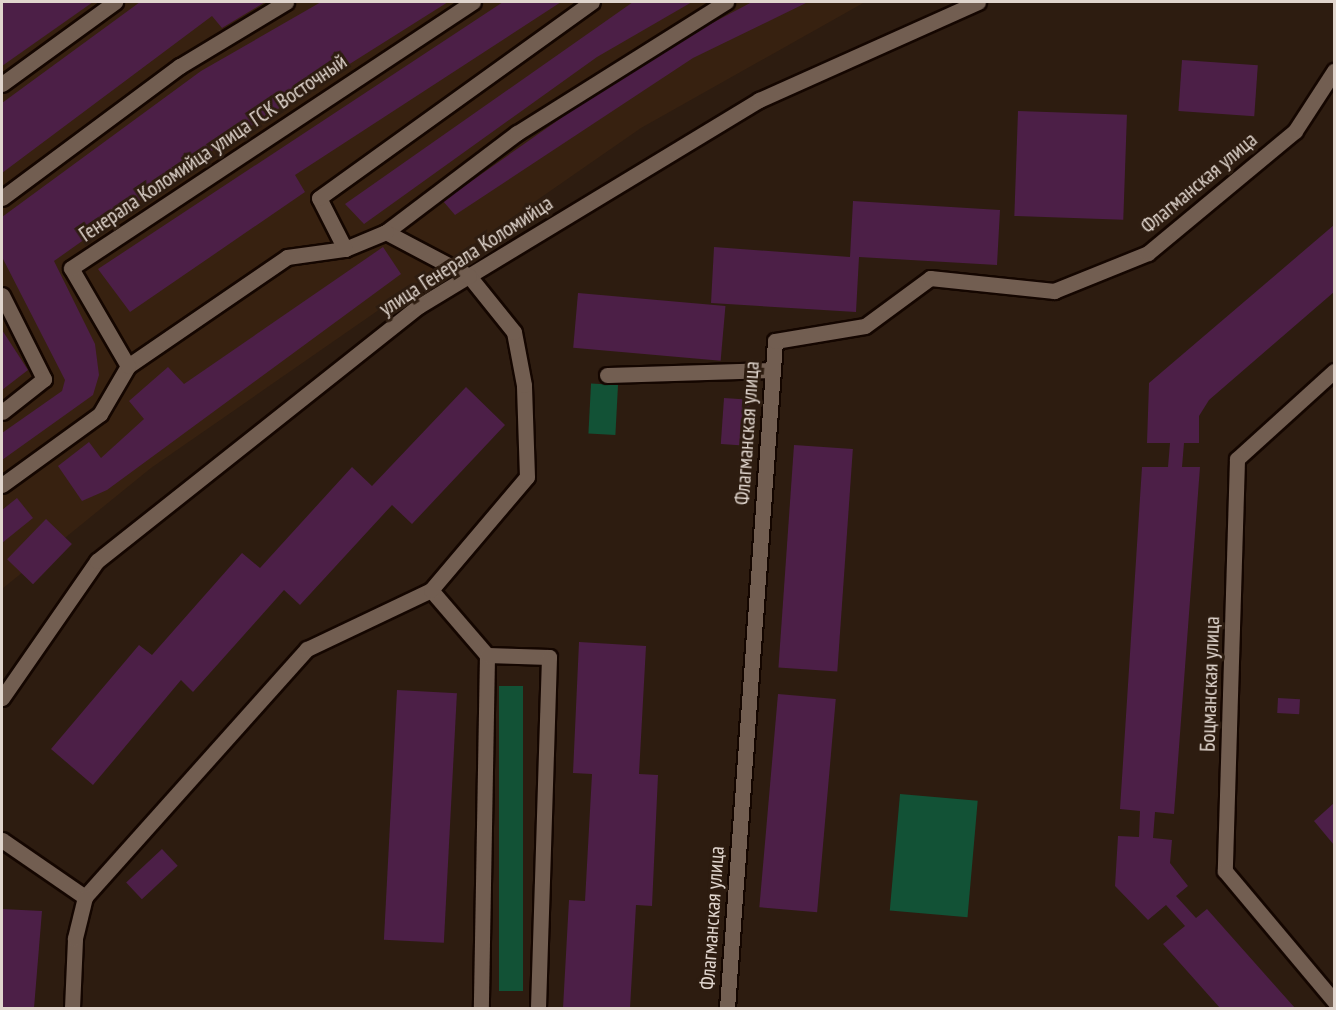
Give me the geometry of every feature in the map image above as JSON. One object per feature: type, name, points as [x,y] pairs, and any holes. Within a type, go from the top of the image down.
[{"type":"street","points":[[2,84],[115,2]]},
{"type":"street","points":[[2,198],[180,66],[286,2]]},
{"type":"street","name":"Генерала Коломийца улица ГСК Восточный","points":[[128,366],[71,267],[473,2]]},
{"type":"street","points":[[345,249],[319,198],[592,2]]},
{"type":"street","points":[[2,485],[100,414],[128,366],[287,257],[345,249],[386,232],[517,133],[726,2]]},
{"type":"street","name":"улица Генерала Коломийца","points":[[2,698],[97,561],[419,306],[759,100],[978,2]]},
{"type":"street","name":"Флагманская улица","points":[[727,1008],[775,341],[865,326],[930,278],[1054,291],[1148,253],[1295,130],[1335,71]]},
{"type":"street","points":[[72,1008],[75,938],[85,897],[307,649],[431,590],[527,477],[524,385],[514,332],[469,276],[386,232]]},
{"type":"street","points":[[2,412],[45,379],[3,302]]},
{"type":"street","points":[[607,375],[773,370]]},
{"type":"street","name":"Боцманская улица","points":[[1335,371],[1237,459],[1225,871],[1335,1001]]},
{"type":"street","points":[[431,590],[487,655],[481,1008]]},
{"type":"street","points":[[487,655],[549,657],[538,1008]]},
{"type":"street","points":[[2,840],[85,897]]},
{"type":"shaded area","points":[[2,2],[865,2],[641,128],[151,468],[2,589]]},
{"type":"green space","points":[[591,384],[618,385],[615,435],[588,434]]},
{"type":"green space","points":[[499,686],[523,686],[523,991],[499,991]]},
{"type":"green space","points":[[900,794],[978,801],[968,917],[890,911]]},
{"type":"building","points":[[2,2],[93,2],[2,66]]},
{"type":"building","points":[[140,2],[265,2],[222,28],[212,16],[2,173],[2,103]]},
{"type":"building","points":[[321,2],[448,2],[191,164],[54,261],[95,344],[99,375],[93,395],[2,460],[2,433],[62,391],[65,380],[2,257],[2,217],[201,71]]},
{"type":"building","points":[[503,2],[561,2],[295,175],[305,192],[130,312],[98,269]]},
{"type":"building","points":[[633,2],[692,2],[597,57],[364,224],[345,204]]},
{"type":"building","points":[[752,2],[808,2],[693,58],[455,215],[443,201],[648,57]]},
{"type":"building","points":[[1182,60],[1258,65],[1254,116],[1178,111]]},
{"type":"building","points":[[1018,111],[1127,115],[1123,220],[1014,216]]},
{"type":"building","points":[[853,201],[1000,210],[997,265],[859,257],[856,312],[711,303],[714,247],[850,257]]},
{"type":"building","points":[[1334,225],[1334,292],[1209,400],[1199,416],[1199,443],[1184,443],[1182,467],[1200,467],[1174,814],[1155,812],[1153,838],[1172,840],[1170,863],[1188,886],[1176,896],[1196,918],[1207,909],[1295,1008],[1220,1008],[1163,944],[1185,926],[1166,905],[1148,920],[1115,886],[1118,836],[1139,837],[1140,811],[1120,809],[1142,467],[1168,467],[1170,443],[1147,443],[1149,383]]},
{"type":"building","points":[[383,247],[401,274],[107,490],[82,501],[58,466],[89,442],[101,458],[144,419],[129,401],[168,367],[184,384]]},
{"type":"building","points":[[578,293],[725,306],[721,361],[573,348]]},
{"type":"building","points":[[2,330],[28,370],[2,390]]},
{"type":"building","points":[[466,387],[505,425],[412,524],[392,505],[300,605],[284,590],[193,692],[181,680],[93,785],[51,749],[139,645],[152,655],[242,553],[260,568],[352,467],[372,486]]},
{"type":"building","points":[[724,398],[750,400],[747,446],[721,444]]},
{"type":"building","points":[[794,445],[853,449],[837,672],[778,667]]},
{"type":"building","points":[[17,498],[33,518],[2,543],[2,510]]},
{"type":"building","points":[[46,519],[72,544],[33,584],[7,559]]},
{"type":"building","points":[[579,642],[646,646],[639,774],[658,775],[652,906],[636,905],[630,1008],[563,1008],[569,900],[585,901],[592,774],[573,773]]},
{"type":"building","points":[[397,690],[457,693],[444,943],[384,940]]},
{"type":"building","points":[[778,694],[836,699],[817,912],[759,907]]},
{"type":"building","points":[[1278,698],[1300,699],[1299,714],[1277,713]]},
{"type":"building","points":[[1334,803],[1334,845],[1314,821]]},
{"type":"building","points":[[162,849],[178,866],[142,899],[126,882]]},
{"type":"building","points":[[2,909],[42,911],[34,1008],[2,1008]]}]
